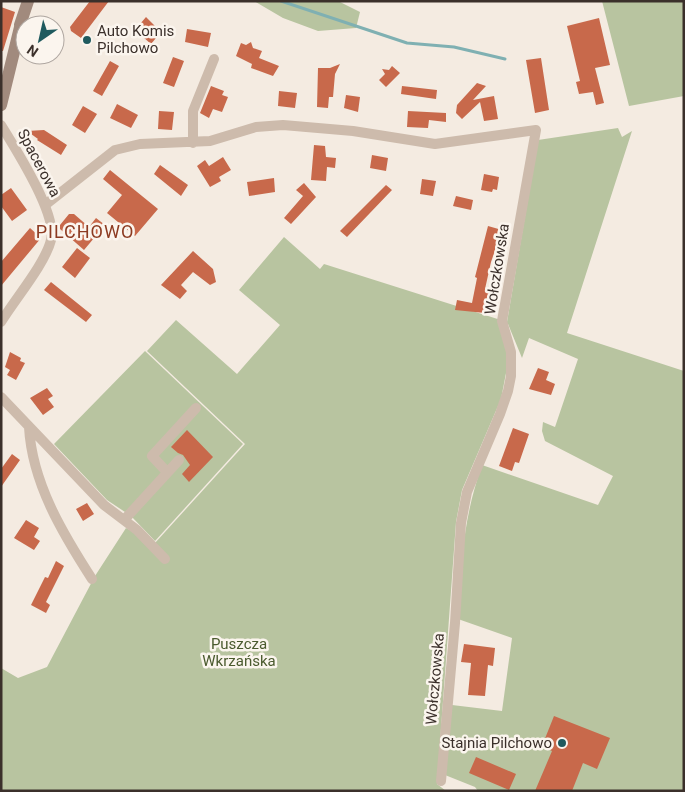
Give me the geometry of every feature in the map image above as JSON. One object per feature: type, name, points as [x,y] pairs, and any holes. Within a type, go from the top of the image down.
[{"type":"main road","points":[[23,15],[28,1]]},
{"type":"main road","points":[[1,74],[15,37]]},
{"type":"main road","points":[[1,105],[15,47]]},
{"type":"street","points":[[193,143],[193,111],[214,59]]},
{"type":"street","name":"Spacerowa","points":[[1,125],[45,205],[50,221],[51,241],[1,322]]},
{"type":"street","name":"Wołczkowska","points":[[45,205],[115,150],[140,144],[210,141],[256,128],[283,125],[353,131],[435,144],[536,130],[502,321],[510,352],[508,391],[467,492],[460,523],[455,626],[441,781]]},
{"type":"street","points":[[1,397],[104,505],[137,530],[164,559]]},
{"type":"street","points":[[167,472],[152,456],[196,408]]},
{"type":"street","points":[[29,428],[34,460],[55,519],[92,579]]},
{"type":"street","points":[[124,520],[179,460]]},
{"type":"green space","points":[[254,1],[338,1],[360,12],[356,28],[318,31],[283,18]]},
{"type":"green space","points":[[602,1],[684,1],[684,96],[629,106]]},
{"type":"green space","name":"Puszcza Wkrzańska","points":[[618,128],[622,137],[632,131],[567,333],[684,371],[684,791],[478,791],[475,787],[445,775],[452,705],[502,711],[512,638],[458,619],[464,541],[471,504],[482,465],[598,505],[613,476],[545,441],[542,431],[543,422],[555,427],[578,359],[529,338],[522,358],[508,324],[507,368],[501,399],[462,490],[456,522],[437,784],[446,791],[1,791],[1,668],[18,678],[47,667],[95,576],[126,528],[155,543],[245,444],[147,351],[176,320],[237,374],[280,325],[239,290],[284,237],[320,269],[324,264],[507,322],[538,140]]},
{"type":"green space","points":[[145,351],[243,444],[155,541],[131,516],[107,500],[54,444]]},
{"type":"building","points":[[90,1],[109,1],[81,38],[71,31],[70,27]]},
{"type":"building","points":[[1,7],[15,12],[3,51],[1,51]]},
{"type":"building","points":[[146,17],[161,32],[151,44],[135,30]]},
{"type":"building","points":[[599,18],[610,65],[595,68],[604,103],[596,105],[593,92],[579,94],[576,82],[580,81],[567,26]]},
{"type":"building","points":[[187,29],[211,33],[208,47],[185,42]]},
{"type":"building","points":[[251,42],[253,48],[262,51],[259,58],[279,66],[273,76],[251,68],[252,64],[236,56],[241,43],[246,45]]},
{"type":"building","points":[[173,57],[184,61],[174,87],[163,83]]},
{"type":"building","points":[[541,58],[549,110],[535,113],[526,60]]},
{"type":"building","points":[[110,61],[119,66],[102,96],[93,91]]},
{"type":"building","points":[[340,64],[335,74],[333,97],[329,97],[328,108],[317,107],[318,68],[330,68]]},
{"type":"building","points":[[392,66],[400,73],[386,87],[379,80],[385,74],[382,69],[389,70]]},
{"type":"building","points":[[477,83],[486,86],[473,100],[494,96],[498,119],[484,121],[480,102],[462,119],[456,113],[457,105]]},
{"type":"building","points":[[211,86],[224,91],[222,95],[228,97],[222,112],[213,109],[209,118],[200,113]]},
{"type":"building","points":[[402,86],[437,90],[436,99],[401,94]]},
{"type":"building","points":[[279,91],[297,93],[295,108],[278,106]]},
{"type":"building","points":[[346,95],[360,97],[358,112],[344,108]]},
{"type":"building","points":[[117,104],[138,115],[131,128],[110,118]]},
{"type":"building","points":[[83,106],[97,114],[85,133],[72,125]]},
{"type":"building","points":[[159,111],[174,112],[172,130],[158,129]]},
{"type":"building","points":[[408,111],[446,113],[446,122],[429,120],[428,128],[407,127]]},
{"type":"building","points":[[44,130],[67,145],[61,155],[37,140],[27,131]]},
{"type":"building","points":[[314,145],[325,146],[326,157],[336,158],[335,168],[327,167],[326,181],[311,180]]},
{"type":"building","points":[[372,155],[388,158],[386,171],[370,168]]},
{"type":"building","points":[[223,157],[231,170],[219,177],[221,181],[210,187],[197,166],[205,160],[209,166]]},
{"type":"building","points":[[160,165],[188,185],[181,196],[154,174]]},
{"type":"building","points":[[110,170],[158,209],[135,236],[107,213],[122,195],[103,179]]},
{"type":"building","points":[[484,174],[499,177],[497,190],[493,189],[492,192],[481,190]]},
{"type":"building","points":[[274,178],[275,192],[249,196],[247,182]]},
{"type":"building","points":[[422,179],[436,181],[433,196],[420,194]]},
{"type":"building","points":[[304,183],[316,197],[291,224],[284,218],[303,196],[296,190]]},
{"type":"building","points":[[386,185],[392,190],[347,237],[340,231]]},
{"type":"building","points":[[11,188],[27,210],[12,221],[1,206],[1,195]]},
{"type":"building","points":[[456,196],[473,200],[471,210],[453,206]]},
{"type":"building","points":[[69,214],[74,214],[89,227],[96,218],[105,225],[84,250],[60,229],[60,225]]},
{"type":"building","points":[[488,226],[502,230],[491,262],[485,289],[491,290],[487,309],[485,313],[455,310],[457,300],[472,303],[477,278],[475,277]]},
{"type":"building","points":[[30,228],[41,238],[1,286],[1,262]]},
{"type":"building","points":[[77,248],[90,258],[75,278],[62,267]]},
{"type":"building","points":[[193,251],[213,269],[216,282],[210,285],[193,272],[181,285],[187,291],[180,299],[161,285]]},
{"type":"building","points":[[51,282],[92,315],[86,322],[44,290]]},
{"type":"building","points":[[10,352],[21,358],[20,361],[25,363],[16,380],[7,375],[10,370],[5,367]]},
{"type":"building","points":[[538,368],[549,372],[546,380],[555,384],[551,395],[529,389]]},
{"type":"building","points":[[47,388],[53,396],[48,399],[54,407],[43,415],[30,398]]},
{"type":"building","points":[[513,428],[529,434],[519,463],[515,462],[512,471],[499,466]]},
{"type":"building","points":[[187,430],[213,457],[189,482],[182,474],[190,465],[183,455],[171,447]]},
{"type":"building","points":[[12,454],[20,460],[1,487],[1,469]]},
{"type":"building","points":[[87,503],[94,514],[83,521],[76,509]]},
{"type":"building","points":[[26,520],[39,528],[34,537],[40,541],[34,550],[14,538]]},
{"type":"building","points":[[56,561],[64,566],[46,602],[50,605],[46,613],[31,605],[45,577],[48,578]]},
{"type":"building","points":[[464,644],[495,648],[493,666],[488,665],[485,696],[468,695],[471,663],[461,662]]},
{"type":"building","points":[[554,716],[610,738],[597,769],[583,763],[572,791],[535,791],[552,751],[542,746]]},
{"type":"building","points":[[476,757],[516,774],[509,790],[469,773]]},
{"type":"waterway","points":[[281,1],[407,43],[454,47],[505,59]]},
{"type":"place","name":"Auto Komis Pilchowo","points":[[87,40]]},
{"type":"place","name":"Stajnia Pilchowo","points":[[562,743]]},
{"type":"district","name":"PILCHOWO","points":[[85,232]]}]
